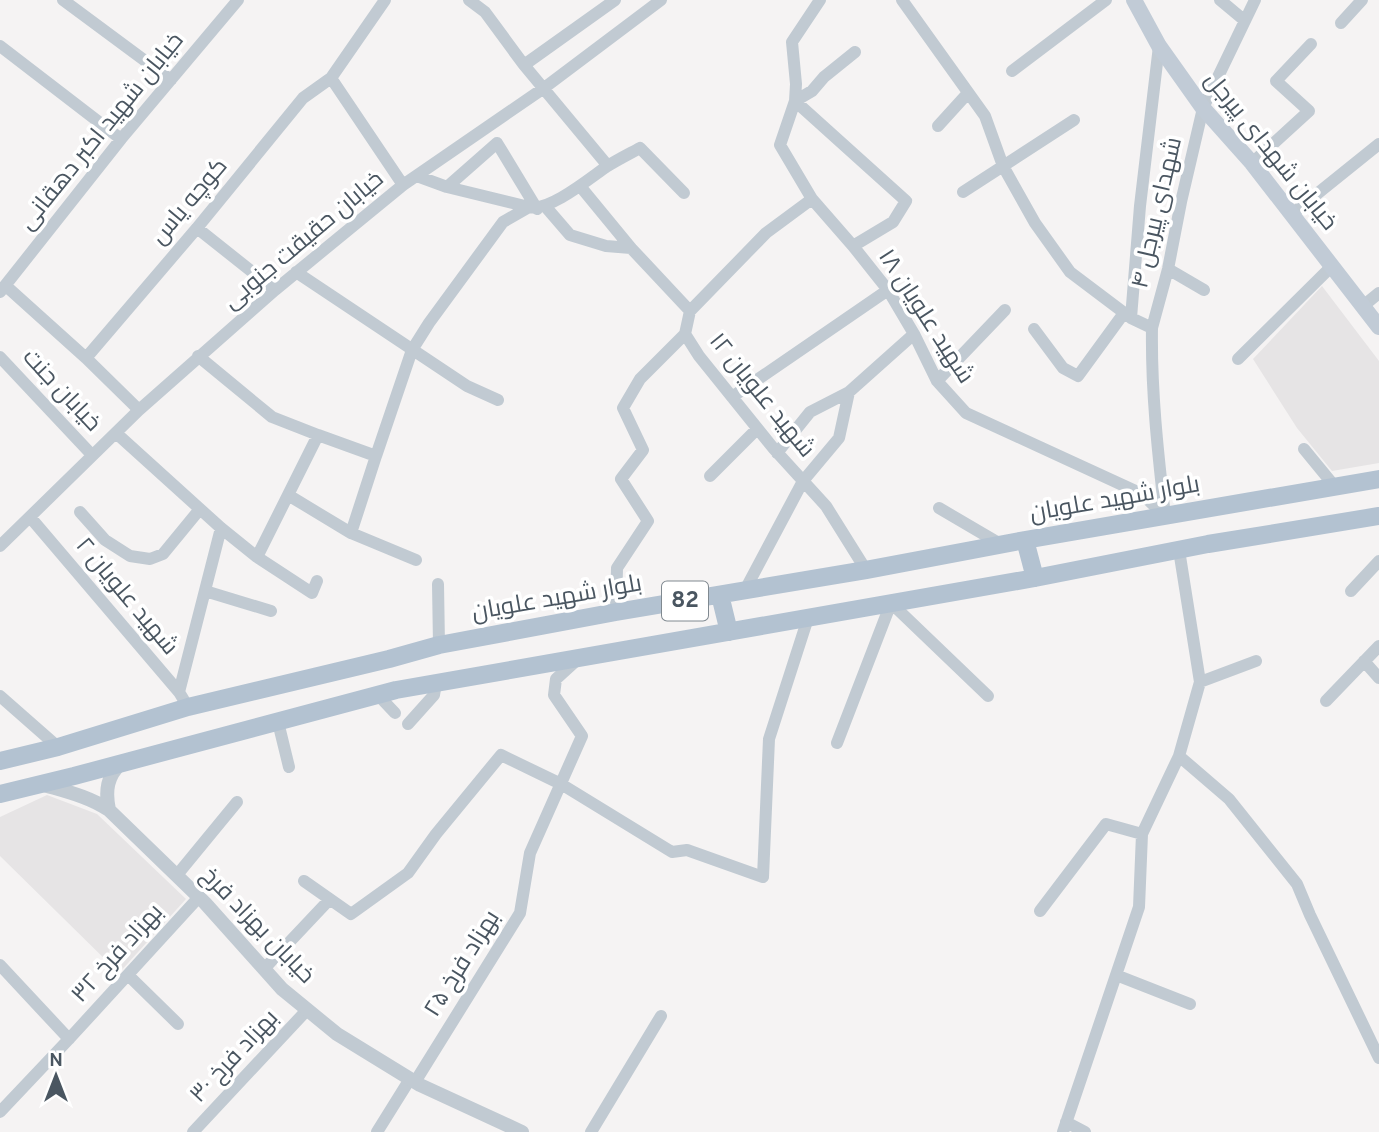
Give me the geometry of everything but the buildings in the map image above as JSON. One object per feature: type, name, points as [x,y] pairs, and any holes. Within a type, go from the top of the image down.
[{"type":"main road","name":"خیابان شهدای پیرجل","points":[[1134,0],[1159,46],[1203,108],[1252,163],[1379,327]]},
{"type":"main road","name":"بلوار شهید علویان","points":[[0,761],[58,747],[183,699],[389,659],[439,645],[1025,540],[1379,480]]},
{"type":"main road","name":"82","points":[[0,794],[379,695],[436,683],[1379,516]]},
{"type":"main road","points":[[1025,540],[1035,578]]},
{"type":"main road","points":[[720,595],[729,632]]},
{"type":"street","name":"خیابان شهید اکبر دهقانی","points":[[3,289],[121,139],[238,0]]},
{"type":"street","name":"کوچه یاس","points":[[86,358],[303,98],[331,78],[385,0]]},
{"type":"street","points":[[469,0],[485,12],[524,65],[608,166]]},
{"type":"street","points":[[524,65],[615,0]]},
{"type":"street","name":"خیابان حقیقت جنوبی","points":[[0,546],[139,410],[296,272],[404,185],[544,88],[661,0]]},
{"type":"street","points":[[795,100],[792,42],[820,0]]},
{"type":"street","points":[[902,0],[985,116],[1003,166],[1035,223],[1070,272],[1128,315],[1152,328]]},
{"type":"street","points":[[1012,71],[1106,0]]},
{"type":"street","points":[[1220,0],[1244,20]]},
{"type":"street","name":"شهدای پیرجل ۴","points":[[1165,516],[1154,424],[1152,328],[1168,270],[1203,108],[1255,0]]},
{"type":"street","points":[[1341,23],[1362,0]]},
{"type":"street","points":[[68,1],[171,80]]},
{"type":"street","points":[[1252,163],[1309,111],[1276,81],[1311,44]]},
{"type":"street","points":[[0,46],[121,139]]},
{"type":"street","points":[[1034,329],[1063,368],[1078,376],[1128,315],[1159,46]]},
{"type":"street","points":[[795,100],[812,91],[824,77],[855,52]]},
{"type":"street","points":[[331,78],[404,185]]},
{"type":"street","points":[[938,126],[968,93]]},
{"type":"street","points":[[795,100],[906,201],[893,222],[853,246]]},
{"type":"street","name":"شهید علویان ۱۸","points":[[795,100],[780,145],[813,199],[888,290],[937,381],[966,414],[1142,494],[1165,516]]},
{"type":"street","points":[[963,192],[1074,120]]},
{"type":"street","points":[[447,187],[497,144],[537,207],[570,235],[606,246],[631,248]]},
{"type":"street","points":[[1292,214],[1379,144]]},
{"type":"street","points":[[351,533],[412,350],[503,222],[580,186],[640,148],[684,193]]},
{"type":"street","points":[[417,176],[447,187],[537,207]]},
{"type":"street","name":"شهید علویان ۱۲","points":[[580,186],[631,248],[690,311],[685,334],[699,356],[777,453],[826,506],[866,570]]},
{"type":"street","points":[[690,311],[765,233],[813,199]]},
{"type":"street","points":[[197,228],[275,290]]},
{"type":"street","points":[[1238,359],[1332,266]]},
{"type":"street","points":[[1168,270],[1205,290]]},
{"type":"street","points":[[296,272],[467,386],[498,400]]},
{"type":"street","points":[[3,289],[86,358],[139,410]]},
{"type":"street","points":[[732,397],[888,290]]},
{"type":"street","points":[[1363,306],[1379,293]]},
{"type":"street","points":[[937,381],[1005,310]]},
{"type":"street","points":[[616,612],[617,568],[648,521],[621,479],[643,450],[623,408],[640,379],[685,334]]},
{"type":"street","points":[[777,453],[810,412],[849,392],[914,334]]},
{"type":"street","points":[[198,356],[272,417],[376,456]]},
{"type":"street","name":"خیابان جنت","points":[[0,357],[92,454]]},
{"type":"street","points":[[745,590],[803,481],[839,438],[849,392]]},
{"type":"street","points":[[710,476],[757,429]]},
{"type":"street","points":[[116,433],[257,557],[312,593],[317,581]]},
{"type":"street","points":[[257,557],[318,435]]},
{"type":"street","points":[[1304,449],[1336,488]]},
{"type":"street","points":[[288,495],[351,533],[416,560]]},
{"type":"street","points":[[939,508],[1002,545]]},
{"type":"street","points":[[80,512],[105,540],[130,556],[150,559],[163,555],[201,509]]},
{"type":"street","name":"شهید علویان ۲","points":[[30,517],[183,699]]},
{"type":"street","points":[[183,699],[221,528]]},
{"type":"street","points":[[1085,1132],[1064,1127],[1139,907],[1142,834],[1179,756],[1200,682],[1179,550]]},
{"type":"street","points":[[1351,591],[1379,561]]},
{"type":"street","points":[[438,584],[439,645]]},
{"type":"street","points":[[205,591],[271,611]]},
{"type":"street","points":[[837,743],[891,603],[988,696]]},
{"type":"street","points":[[304,881],[351,914],[408,873],[436,834],[501,755],[561,785],[672,852],[687,850],[763,877],[769,739],[808,618]]},
{"type":"street","points":[[1326,701],[1379,646]]},
{"type":"street","name":"بهزاد فرخ ۲۵","points":[[377,1132],[520,913],[530,853],[582,736],[554,695],[556,679],[578,659]]},
{"type":"street","points":[[1200,682],[1256,661]]},
{"type":"street","points":[[1364,661],[1379,678]]},
{"type":"street","points":[[408,724],[434,695],[436,683]]},
{"type":"street","points":[[379,695],[395,713]]},
{"type":"street","points":[[0,696],[58,747]]},
{"type":"street","points":[[278,722],[289,767]]},
{"type":"street","points":[[1179,756],[1229,799],[1297,884],[1379,1058]]},
{"type":"street","points":[[109,810],[107,789],[110,776],[122,763]]},
{"type":"street","name":"خیابان بهزاد فرخ","points":[[41,784],[90,800],[109,810],[199,897],[282,989],[337,1034],[412,1080],[522,1132]]},
{"type":"street","points":[[177,875],[237,802]]},
{"type":"street","points":[[1040,911],[1106,824],[1142,834]]},
{"type":"street","name":"بهزاد فرخ ۳۲","points":[[0,1112],[199,897]]},
{"type":"street","points":[[264,969],[330,900]]},
{"type":"street","points":[[0,965],[69,1039]]},
{"type":"street","points":[[128,975],[178,1024]]},
{"type":"street","points":[[1116,975],[1190,1004]]},
{"type":"street","name":"بهزاد فرخ ۳۰","points":[[192,1132],[307,1010]]},
{"type":"street","points":[[591,1132],[661,1016]]},
{"type":"shaded area","points":[[1322,286],[1379,361],[1379,463],[1332,471],[1297,428],[1253,359]]},
{"type":"shaded area","points":[[47,795],[97,814],[186,899],[119,973],[0,856],[0,817]]}]
